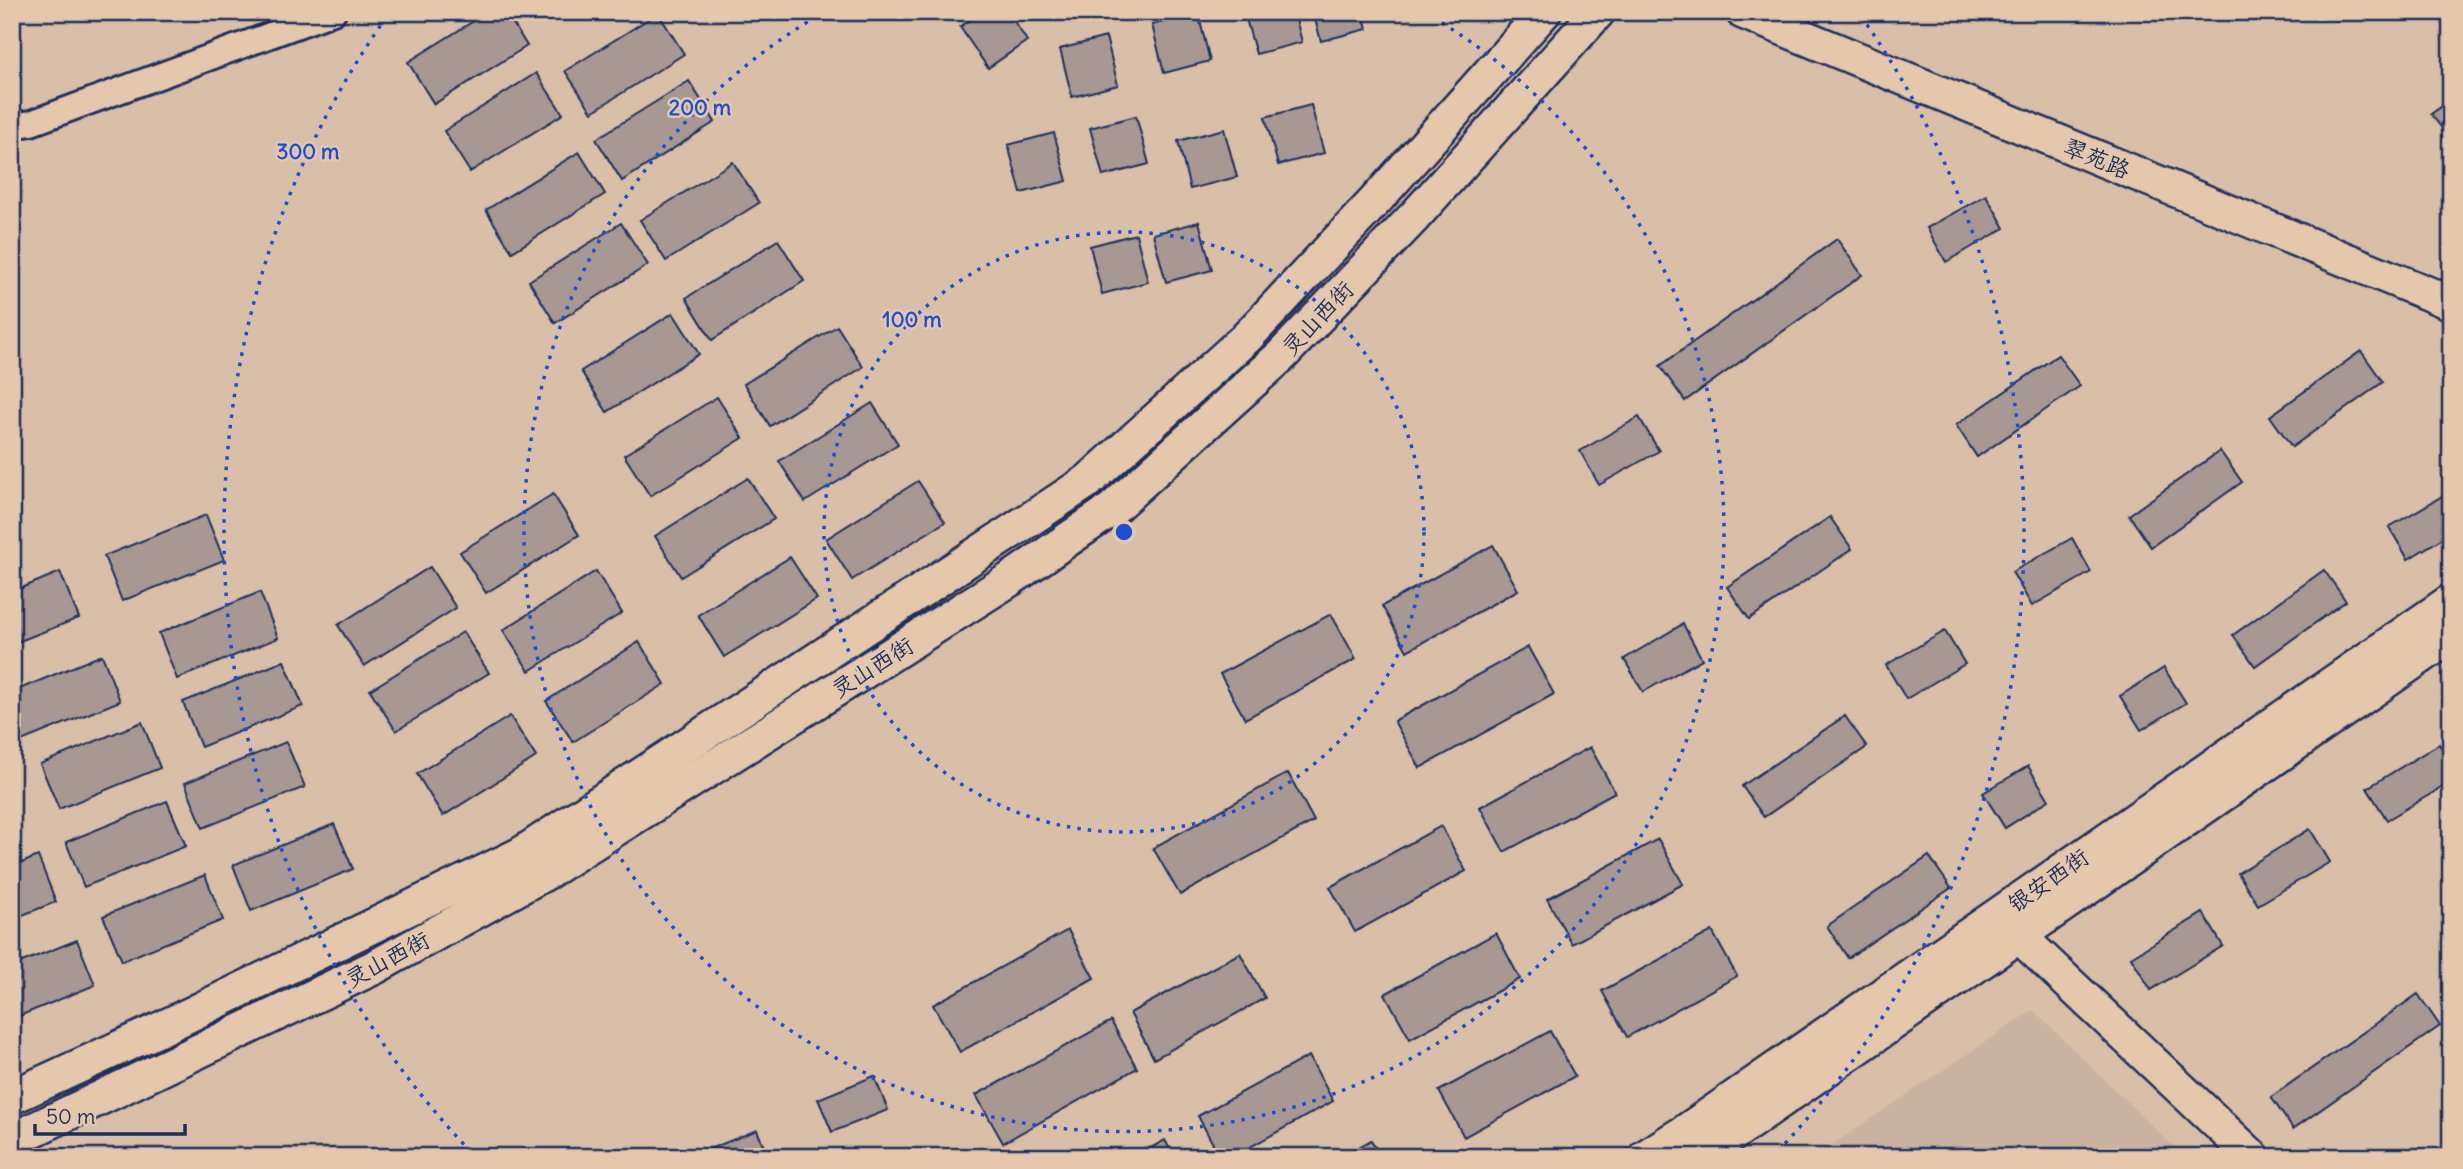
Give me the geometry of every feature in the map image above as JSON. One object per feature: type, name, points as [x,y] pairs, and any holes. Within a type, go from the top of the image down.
[{"type":"main road","name":"灵山西街","points":[[12,1097],[158,1030],[521,854],[1088,481],[1247,337],[1376,200],[1544,12]]},
{"type":"main road","name":"灵山西街","points":[[12,1140],[375,967],[549,871],[1009,580],[1112,509],[1282,355],[1414,217],[1598,12]]},
{"type":"main road","name":"翠苑路","points":[[1743,12],[2451,303]]},
{"type":"main road","name":"银安西街","points":[[1645,1157],[2451,601]]},
{"type":"main road","name":"银安西街","points":[[1700,1157],[2451,636]]},
{"type":"main road","points":[[2019,936],[2253,1157]]},
{"type":"street","points":[[12,126],[31,123],[332,12]]},
{"type":"shaded area","points":[[2033,1010],[2184,1157],[1814,1157]]},
{"type":"building","points":[[488,12],[506,12],[527,46],[434,104],[408,62]]},
{"type":"building","points":[[981,12],[1008,12],[1027,41],[988,68],[960,27]]},
{"type":"building","points":[[1244,12],[1294,12],[1302,42],[1256,54]]},
{"type":"building","points":[[1313,12],[1363,12],[1367,29],[1321,41]]},
{"type":"building","points":[[658,13],[684,54],[592,112],[565,71]]},
{"type":"building","points":[[1198,13],[1210,61],[1164,73],[1152,25]]},
{"type":"building","points":[[1106,37],[1118,85],[1072,97],[1060,49]]},
{"type":"building","points":[[536,73],[563,114],[470,172],[444,131]]},
{"type":"building","points":[[689,81],[715,122],[622,181],[596,139]]},
{"type":"building","points":[[2451,100],[2451,140],[2431,114]]},
{"type":"building","points":[[1311,105],[1324,153],[1278,165],[1265,117]]},
{"type":"building","points":[[1136,116],[1149,164],[1103,176],[1090,128]]},
{"type":"building","points":[[1224,129],[1237,177],[1190,189],[1178,141]]},
{"type":"building","points":[[1054,133],[1067,181],[1021,193],[1008,145]]},
{"type":"building","points":[[579,152],[605,194],[512,252],[486,210]]},
{"type":"building","points":[[733,162],[759,203],[666,261],[640,220]]},
{"type":"building","points":[[1986,195],[2005,228],[1946,262],[1927,228]]},
{"type":"building","points":[[1199,222],[1212,270],[1166,282],[1153,234]]},
{"type":"building","points":[[621,223],[648,265],[555,323],[529,281]]},
{"type":"building","points":[[1136,234],[1148,282],[1102,294],[1090,246]]},
{"type":"building","points":[[1837,239],[1862,275],[1685,401],[1660,366]]},
{"type":"building","points":[[778,240],[804,281],[712,340],[686,298]]},
{"type":"building","points":[[673,313],[699,354],[607,412],[581,371]]},
{"type":"building","points":[[837,326],[863,367],[770,426],[744,384]]},
{"type":"building","points":[[2361,351],[2383,382],[2292,447],[2270,416]]},
{"type":"building","points":[[2058,355],[2080,386],[1977,457],[1956,425]]},
{"type":"building","points":[[717,397],[743,438],[650,496],[624,455]]},
{"type":"building","points":[[872,403],[898,444],[805,502],[779,461]]},
{"type":"building","points":[[1639,417],[1659,451],[1599,485],[1580,451]]},
{"type":"building","points":[[2220,451],[2242,482],[2151,547],[2129,515]]},
{"type":"building","points":[[748,478],[774,519],[681,577],[655,536]]},
{"type":"building","points":[[918,481],[945,522],[852,580],[826,539]]},
{"type":"building","points":[[2451,491],[2451,533],[2408,559],[2389,527]]},
{"type":"building","points":[[553,494],[579,535],[486,593],[460,552]]},
{"type":"building","points":[[206,515],[224,560],[122,601],[104,556]]},
{"type":"building","points":[[1830,517],[1852,549],[1749,619],[1727,587]]},
{"type":"building","points":[[2072,538],[2091,572],[2032,606],[2012,572]]},
{"type":"building","points":[[1493,545],[1518,590],[1407,651],[1382,606]]},
{"type":"building","points":[[790,557],[817,599],[724,657],[698,615]]},
{"type":"building","points":[[430,567],[456,608],[364,666],[338,625]]},
{"type":"building","points":[[2324,570],[2346,601],[2255,666],[2233,635]]},
{"type":"building","points":[[596,571],[622,613],[529,671],[503,630]]},
{"type":"building","points":[[60,572],[79,618],[12,644],[12,592]]},
{"type":"building","points":[[260,592],[278,638],[177,679],[159,633]]},
{"type":"building","points":[[1331,614],[1356,659],[1245,719],[1220,674]]},
{"type":"building","points":[[1683,624],[1702,659],[1643,692],[1624,659]]},
{"type":"building","points":[[1945,631],[1965,664],[1906,699],[1886,665]]},
{"type":"building","points":[[463,632],[489,673],[396,731],[370,690]]},
{"type":"building","points":[[639,642],[665,684],[573,742],[546,701]]},
{"type":"building","points":[[1528,647],[1554,694],[1420,768],[1394,721]]},
{"type":"building","points":[[102,655],[120,701],[19,742],[12,726],[12,692]]},
{"type":"building","points":[[284,661],[303,706],[201,747],[183,702]]},
{"type":"building","points":[[2164,668],[2186,703],[2141,730],[2120,696]]},
{"type":"building","points":[[510,716],[536,757],[443,816],[417,774]]},
{"type":"building","points":[[1845,716],[1867,747],[1764,817],[1742,786]]},
{"type":"building","points":[[142,722],[160,768],[59,809],[40,764]]},
{"type":"building","points":[[286,742],[305,787],[203,828],[185,783]]},
{"type":"building","points":[[2439,744],[2451,763],[2451,782],[2387,820],[2367,788]]},
{"type":"building","points":[[1590,747],[1615,792],[1504,852],[1480,807]]},
{"type":"building","points":[[2028,766],[2049,800],[2005,828],[1983,793]]},
{"type":"building","points":[[1288,773],[1314,821],[1180,895],[1153,848]]},
{"type":"building","points":[[167,801],[186,846],[84,887],[66,842]]},
{"type":"building","points":[[334,824],[353,869],[251,911],[233,865]]},
{"type":"building","points":[[1441,826],[1466,871],[1355,932],[1330,887]]},
{"type":"building","points":[[2310,829],[2330,862],[2258,905],[2238,873]]},
{"type":"building","points":[[1658,839],[1683,884],[1572,944],[1547,899]]},
{"type":"building","points":[[38,856],[56,902],[12,919],[12,867]]},
{"type":"building","points":[[1929,856],[1951,888],[1848,958],[1827,926]]},
{"type":"building","points":[[205,875],[223,920],[122,961],[103,916]]},
{"type":"building","points":[[2203,913],[2223,946],[2151,990],[2131,957]]},
{"type":"building","points":[[1068,930],[1094,978],[960,1052],[933,1005]]},
{"type":"building","points":[[1712,931],[1737,976],[1627,1037],[1602,991]]},
{"type":"building","points":[[1496,933],[1520,979],[1410,1039],[1385,994]]},
{"type":"building","points":[[77,940],[95,985],[12,1019],[12,966]]},
{"type":"building","points":[[1240,953],[1265,998],[1154,1059],[1130,1013]]},
{"type":"building","points":[[2418,994],[2440,1026],[2293,1129],[2271,1097]]},
{"type":"building","points":[[1111,1021],[1137,1068],[1003,1143],[976,1095]]},
{"type":"building","points":[[1550,1031],[1575,1076],[1464,1137],[1439,1091]]},
{"type":"building","points":[[1309,1056],[1333,1101],[1232,1157],[1220,1157],[1198,1116]]},
{"type":"building","points":[[874,1076],[888,1110],[832,1132],[818,1099]]},
{"type":"building","points":[[757,1130],[768,1157],[704,1157],[702,1152]]},
{"type":"building","points":[[1165,1140],[1174,1157],[1134,1157]]},
{"type":"building","points":[[1371,1140],[1381,1157],[1341,1157]]}]
